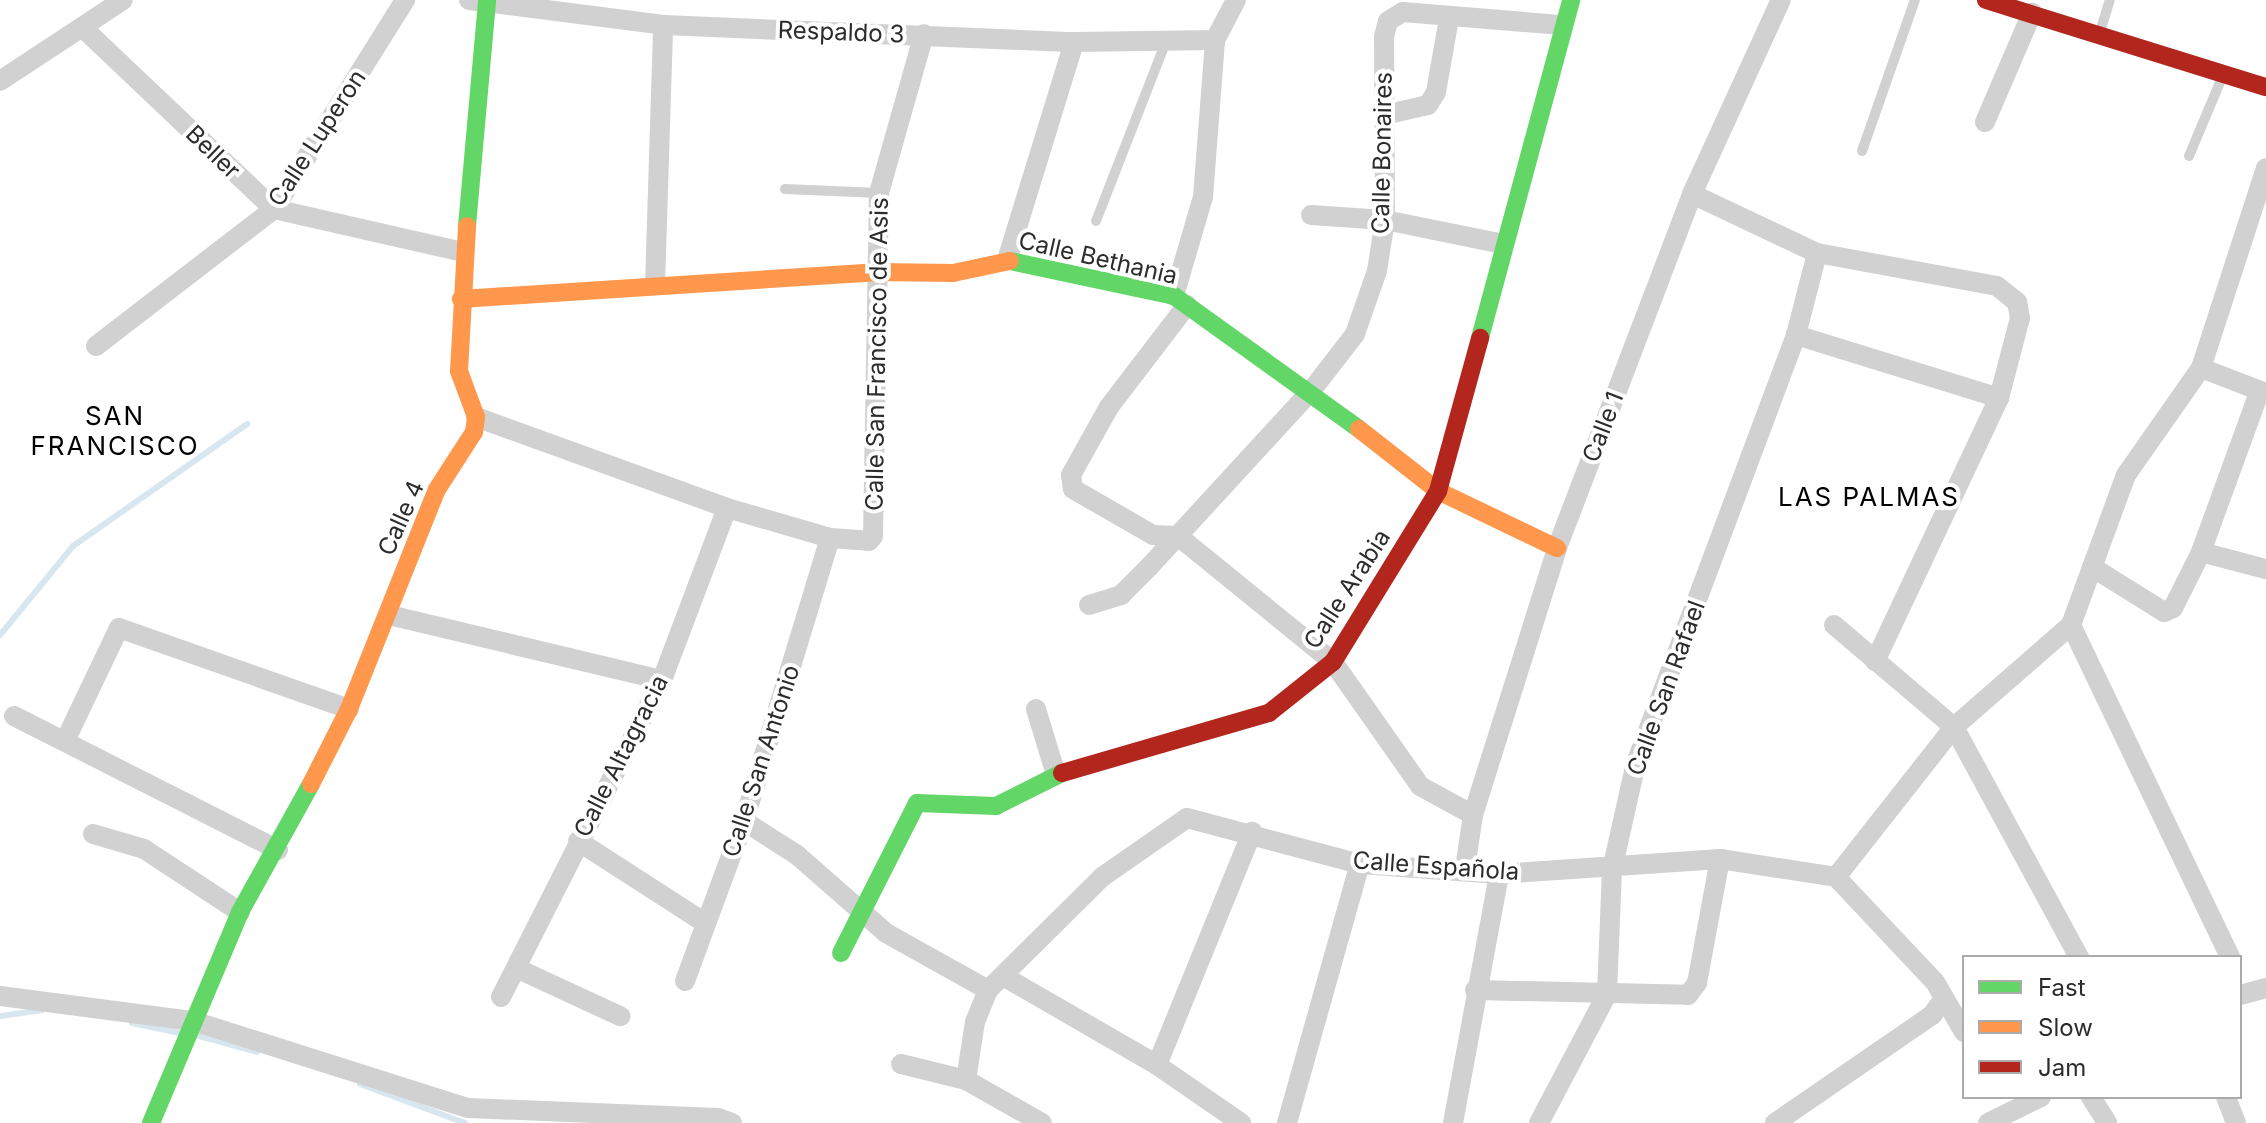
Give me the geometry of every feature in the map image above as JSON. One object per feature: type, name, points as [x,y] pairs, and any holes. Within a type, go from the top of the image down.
[{"type":"street","points":[[0,81],[123,0]]},
{"type":"street","name":"Calle Luperon","points":[[96,346],[274,209],[405,0]]},
{"type":"street","points":[[1236,0],[1215,40],[1203,197],[1181,300],[1109,407],[1071,475],[1073,489],[1153,535],[1178,536],[1333,662],[1420,786],[1473,815]]},
{"type":"street","name":"Calle Arabia","points":[[841,953],[917,803],[996,806],[1056,775],[1269,713],[1333,662],[1438,491],[1571,0]]},
{"type":"street","name":"Calle 1","points":[[1465,869],[1473,815],[1557,548],[1692,194],[1781,0]]},
{"type":"street","points":[[1986,0],[2100,32],[2266,87]]},
{"type":"street","points":[[481,1],[463,252],[459,371],[476,417],[727,508],[830,538]]},
{"type":"street","name":"Respaldo 3","points":[[481,1],[663,25],[1074,42],[1165,44],[1215,40]]},
{"type":"street","name":"Calle Bonaires","points":[[1089,605],[1121,595],[1311,391],[1355,334],[1377,271],[1385,220],[1384,115],[1388,21],[1403,12],[1562,25]]},
{"type":"street","points":[[1985,122],[2032,13]]},
{"type":"street","points":[[1384,115],[1428,105],[1436,92],[1449,18]]},
{"type":"street","points":[[655,285],[663,25]]},
{"type":"street","name":"Beller","points":[[82,27],[274,209]]},
{"type":"street","name":"Calle San Francisco de Asis","points":[[830,538],[863,542],[873,536],[879,193],[924,34]]},
{"type":"street","points":[[1007,260],[1074,42]]},
{"type":"street","points":[[1962,1029],[1935,982],[1836,877],[1954,727],[2071,625],[2126,475],[2201,368],[2266,168]]},
{"type":"street","points":[[1692,194],[1817,253],[1997,286],[2017,302],[2020,318],[1999,398],[1875,661]]},
{"type":"street","points":[[274,209],[463,252]]},
{"type":"street","points":[[1311,215],[1385,220],[1503,244]]},
{"type":"street","name":"Calle San Rafael","points":[[1539,1123],[1607,994],[1612,870],[1636,763],[1796,335],[1817,253]]},
{"type":"street","name":"Calle Bethania","points":[[461,299],[876,272],[953,273],[1007,260],[1181,300],[1311,391],[1438,491],[1557,548]]},
{"type":"street","points":[[1796,335],[1999,398]]},
{"type":"street","points":[[2092,567],[2164,612],[2173,608],[2201,552],[2262,393],[2201,368]]},
{"type":"street","name":"Calle 4","points":[[151,1123],[240,912],[278,850],[349,709],[431,503],[474,432],[476,417]]},
{"type":"street","name":"Calle Altagracia","points":[[501,997],[662,680],[727,508]]},
{"type":"street","name":"Calle San Antonio","points":[[685,981],[744,821],[830,538]]},
{"type":"street","points":[[2201,552],[2266,569]]},
{"type":"street","points":[[389,615],[662,680]]},
{"type":"street","points":[[1834,625],[1954,727],[2078,955]]},
{"type":"street","points":[[2071,625],[2229,955]]},
{"type":"street","points":[[66,739],[119,628],[349,709]]},
{"type":"street","points":[[1036,709],[1056,775]]},
{"type":"street","points":[[14,716],[66,739],[278,850]]},
{"type":"street","name":"Calle Española","points":[[996,983],[1077,898],[1174,823],[1187,818],[1252,832],[1360,864],[1465,869],[1499,874],[1612,870],[1720,859],[1836,877]]},
{"type":"street","points":[[744,821],[797,855],[886,933],[996,983],[1157,1065],[1241,1123]]},
{"type":"street","points":[[1157,1065],[1252,832]]},
{"type":"street","points":[[93,834],[144,849],[240,912]]},
{"type":"street","points":[[578,841],[705,923]]},
{"type":"street","points":[[1475,990],[1688,995],[1697,983],[1720,859]]},
{"type":"street","points":[[1287,1123],[1360,864]]},
{"type":"street","points":[[1453,1123],[1475,990],[1499,874]]},
{"type":"street","points":[[516,968],[620,1016]]},
{"type":"street","points":[[966,1080],[975,1022],[996,983]]},
{"type":"street","points":[[0,996],[193,1021],[468,1108],[718,1118],[732,1123]]},
{"type":"street","points":[[1775,1123],[1932,1015],[1943,1000]]},
{"type":"street","points":[[901,1064],[966,1080],[1042,1123]]},
{"type":"street","points":[[2092,1099],[2107,1123]]},
{"type":"street","points":[[2227,1099],[2236,1123]]},
{"type":"street","points":[[1988,1123],[2012,1103]]},
{"type":"lane","points":[[1862,151],[1915,0]]},
{"type":"lane","points":[[2100,32],[2110,0]]},
{"type":"lane","points":[[1096,221],[1165,44]]},
{"type":"lane","points":[[2189,156],[2223,73]]},
{"type":"lane","points":[[785,189],[879,193]]},
{"type":"waterway","points":[[0,635],[73,546],[247,424]]},
{"type":"waterway","points":[[0,1016],[43,1010]]},
{"type":"waterway","points":[[132,1023],[180,1033]]},
{"type":"waterway","points":[[199,1036],[257,1052]]},
{"type":"waterway","points":[[360,1084],[465,1123]]},
{"type":"traffic: fast","points":[[467,226],[487,0]]},
{"type":"traffic: fast","points":[[1480,338],[1571,0]]},
{"type":"traffic: fast","points":[[1010,261],[1174,296],[1359,429]]},
{"type":"traffic: fast","points":[[841,953],[917,803],[996,806],[1062,773]]},
{"type":"traffic: fast","points":[[151,1123],[240,912],[311,784]]},
{"type":"traffic: slow","points":[[311,784],[349,709],[436,491],[474,432],[476,417],[459,371],[467,226]]},
{"type":"traffic: slow","points":[[461,299],[876,272],[953,273],[1010,261]]},
{"type":"traffic: slow","points":[[1359,429],[1438,491],[1557,548]]},
{"type":"traffic: jam","points":[[1986,0],[2266,87]]},
{"type":"traffic: jam","points":[[1062,773],[1269,713],[1333,662],[1438,491],[1480,338]]},
{"type":"district","name":"SAN FRANCISCO","points":[[115,431]]},
{"type":"district","name":"LAS PALMAS","points":[[1869,497]]}]
